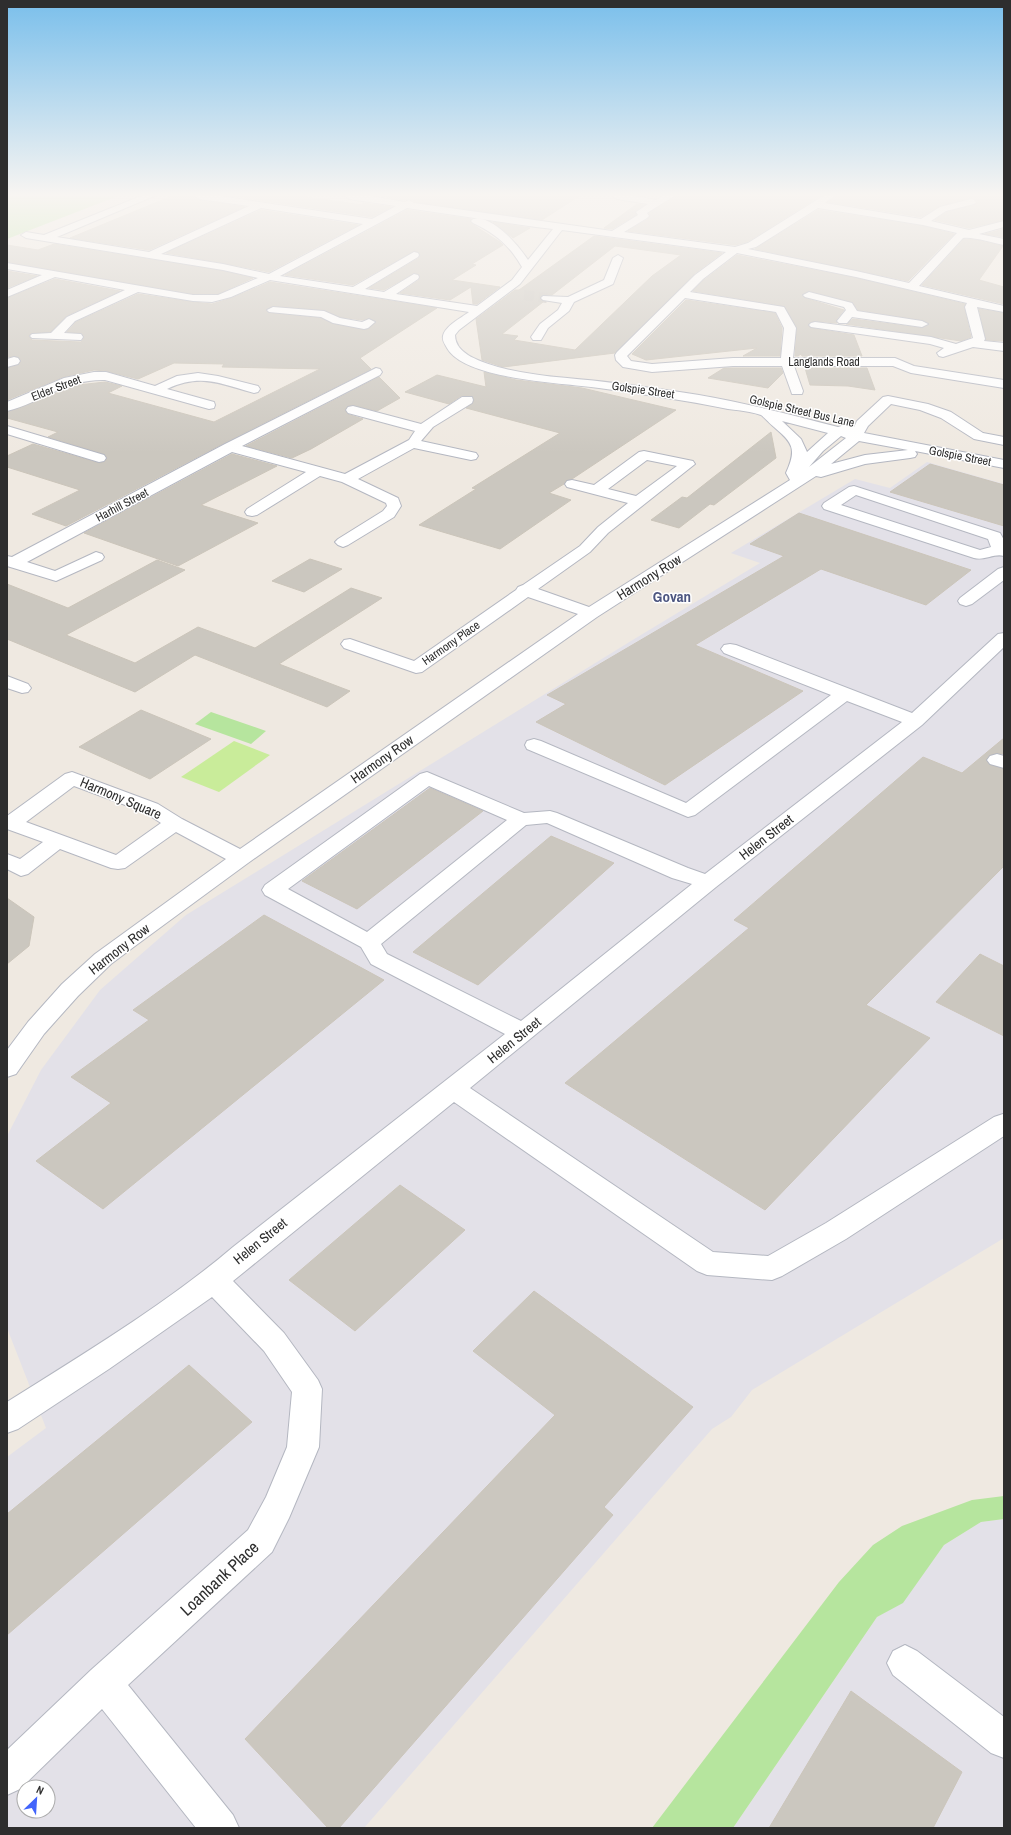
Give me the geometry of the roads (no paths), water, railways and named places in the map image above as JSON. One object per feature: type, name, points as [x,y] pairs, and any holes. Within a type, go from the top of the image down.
[{"type":"street","points":[[7,294],[36,282]]},
{"type":"street","points":[[100,282],[212,299],[227,295],[255,282]]},
{"type":"street","points":[[295,282],[479,310]]},
{"type":"street","points":[[324,314],[342,305],[375,282]]},
{"type":"street","points":[[386,296],[407,282]]},
{"type":"street","name":"Golspie Street","points":[[516,282],[455,328],[449,336],[449,340],[455,351],[468,360],[493,370],[521,376],[598,384],[700,398],[839,431]]},
{"type":"street","points":[[547,298],[569,300],[609,282]]},
{"type":"street","points":[[682,294],[694,282]]},
{"type":"street","points":[[892,282],[1004,309]]},
{"type":"street","points":[[912,286],[916,282]]},
{"type":"street","points":[[55,336],[71,319],[138,288]]},
{"type":"street","points":[[504,292],[521,295]]},
{"type":"street","points":[[682,294],[780,309],[790,328],[787,362],[797,391]]},
{"type":"street","name":"Langlands Road","points":[[682,294],[621,355],[622,360],[627,364],[652,368],[733,362],[895,362],[911,369],[1004,384]]},
{"type":"street","points":[[809,295],[848,305],[852,310],[838,329]]},
{"type":"street","points":[[537,337],[545,326],[567,308],[569,300]]},
{"type":"street","points":[[895,362],[927,357],[972,343],[979,339],[971,307],[973,301]]},
{"type":"street","points":[[272,310],[324,314],[337,321],[364,326],[370,322]]},
{"type":"street","points":[[850,312],[922,324]]},
{"type":"street","points":[[814,325],[931,341],[956,348]]},
{"type":"street","points":[[36,336],[77,336]]},
{"type":"street","points":[[972,343],[1004,347]]},
{"type":"street","name":"Harhill Street","points":[[10,562],[376,372]]},
{"type":"street","name":"Elder Street","points":[[7,407],[80,377],[91,375],[106,376],[209,405]]},
{"type":"street","points":[[156,390],[182,378],[203,377],[254,389]]},
{"type":"street","points":[[360,381],[380,386]]},
{"type":"street","name":"Golspie Street Bus Lane","points":[[598,384],[653,383],[729,394],[859,430],[1004,456]]},
{"type":"street","points":[[347,479],[412,443],[428,424],[467,400]]},
{"type":"street","name":"Harmony Row","points":[[7,1068],[36,1028],[55,1006],[103,959],[242,858],[591,613],[770,500],[787,487],[822,465],[888,400],[923,407],[946,415],[979,436],[1004,441]]},
{"type":"street","points":[[353,410],[424,429]]},
{"type":"street","points":[[763,412],[792,436],[799,446],[799,456],[787,487]]},
{"type":"street","points":[[7,430],[99,458]]},
{"type":"street","points":[[839,431],[859,430]]},
{"type":"street","name":"Golspie Street","points":[[859,430],[943,452],[1004,464]]},
{"type":"street","name":"Harmony Row","points":[[787,487],[810,456],[839,431]]},
{"type":"street","points":[[412,443],[471,456]]},
{"type":"street","points":[[230,447],[316,472],[347,479],[393,501],[394,506],[389,514],[343,542]]},
{"type":"street","points":[[54,457],[71,449]]},
{"type":"street","name":"Harmony Row","points":[[787,487],[836,466],[857,460],[877,456],[943,452]]},
{"type":"street","name":"Harmony Place","points":[[350,644],[416,668],[524,590],[585,549],[603,530],[688,464],[644,455],[596,490]]},
{"type":"street","points":[[252,512],[316,472]]},
{"type":"street","points":[[572,484],[639,501]]},
{"type":"street","points":[[1002,553],[980,555],[829,506],[854,490],[995,536],[1002,553],[999,562],[1004,566]]},
{"type":"street","points":[[875,521],[900,505]]},
{"type":"street","name":"Harhill Street","points":[[10,562],[56,576],[96,557]]},
{"type":"street","points":[[966,601],[1004,572]]},
{"type":"street","points":[[524,590],[591,613]]},
{"type":"street","name":"Helen Street","points":[[7,1420],[98,1360],[214,1280],[242,1255],[453,1090],[708,882],[915,721],[1004,639]]},
{"type":"street","points":[[730,649],[915,721]]},
{"type":"street","points":[[534,745],[688,811],[844,694]]},
{"type":"street","name":"Harmony Square","points":[[175,823],[118,863],[57,842],[11,823],[72,778],[151,808],[175,823],[242,858]]},
{"type":"street","points":[[524,1032],[500,1022],[379,959],[369,942],[273,890],[427,778],[521,819],[550,817],[680,873],[708,882]]},
{"type":"street","points":[[369,942],[521,819]]},
{"type":"street","points":[[7,860],[21,869],[57,842]]},
{"type":"street","points":[[453,1090],[706,1263],[772,1268],[836,1231],[1003,1124]]},
{"type":"street","name":"Loanbank Place","points":[[7,1776],[104,1683],[260,1541],[278,1507],[303,1447],[307,1389],[274,1342],[214,1280]]},
{"type":"street","points":[[905,1663],[1004,1740]]},
{"type":"street","points":[[104,1683],[220,1828]]},
{"type":"tunnel","points":[[524,295],[547,298]]},
{"type":"district","name":"Govan","points":[[672,596]]}]
